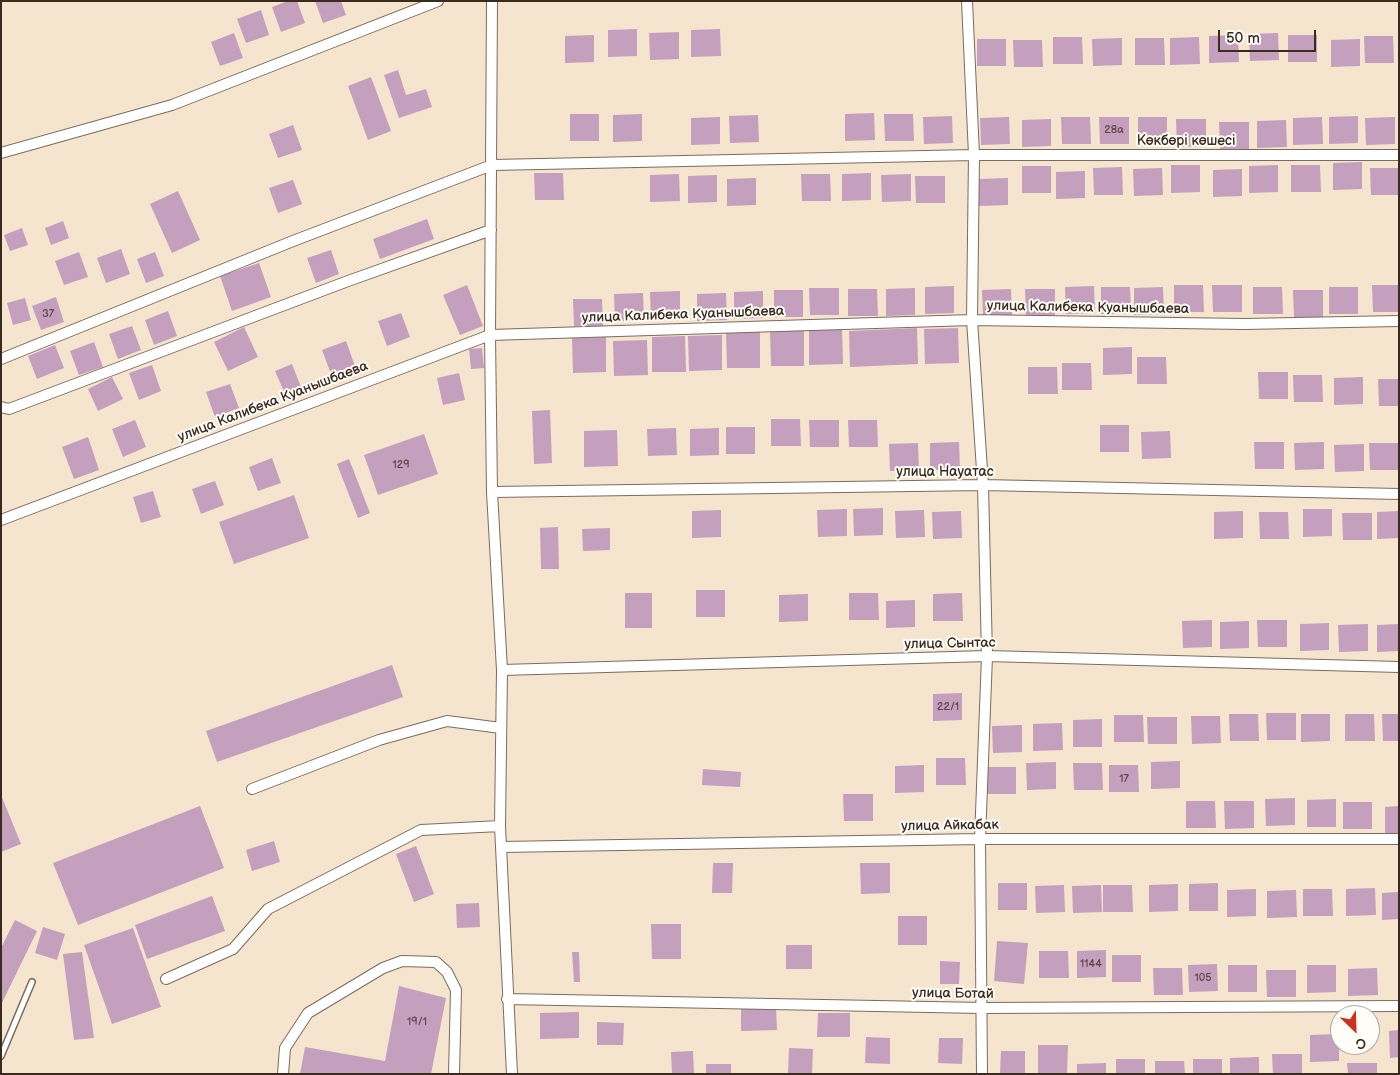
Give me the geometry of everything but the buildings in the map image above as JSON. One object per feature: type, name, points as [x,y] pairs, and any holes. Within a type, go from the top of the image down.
[{"type":"street","points":[[1,153],[172,105],[438,1]]},
{"type":"street","points":[[492,1],[490,335],[492,492],[502,670],[500,826],[512,1074]]},
{"type":"street","points":[[966,1],[974,155],[972,320],[983,485],[987,656],[980,839],[982,1074]]},
{"type":"street","name":"Көкбөрі көшесі","points":[[1,359],[293,240],[492,165],[974,155],[1399,155]]},
{"type":"street","points":[[1,407],[9,409],[348,281],[492,230]]},
{"type":"street","name":"улица Калибека Куанышбаева","points":[[1,520],[490,335],[972,320],[1244,324],[1399,321]]},
{"type":"street","name":"улица Науатас","points":[[492,492],[983,485],[1399,494]]},
{"type":"street","name":"улица Сынтас","points":[[502,670],[987,656],[1399,667]]},
{"type":"street","points":[[252,789],[379,740],[447,721],[501,728]]},
{"type":"street","points":[[166,979],[233,949],[268,909],[421,830],[500,826]]},
{"type":"street","name":"улица Айкабак","points":[[501,847],[980,839],[1399,840]]},
{"type":"street","points":[[283,1074],[285,1048],[308,1013],[383,968],[402,961],[436,962],[447,972],[456,990],[454,1074]]},
{"type":"street","name":"улица Ботай","points":[[507,999],[982,1008],[1399,1006]]},
{"type":"lane","points":[[1,1056],[32,982]]}]
